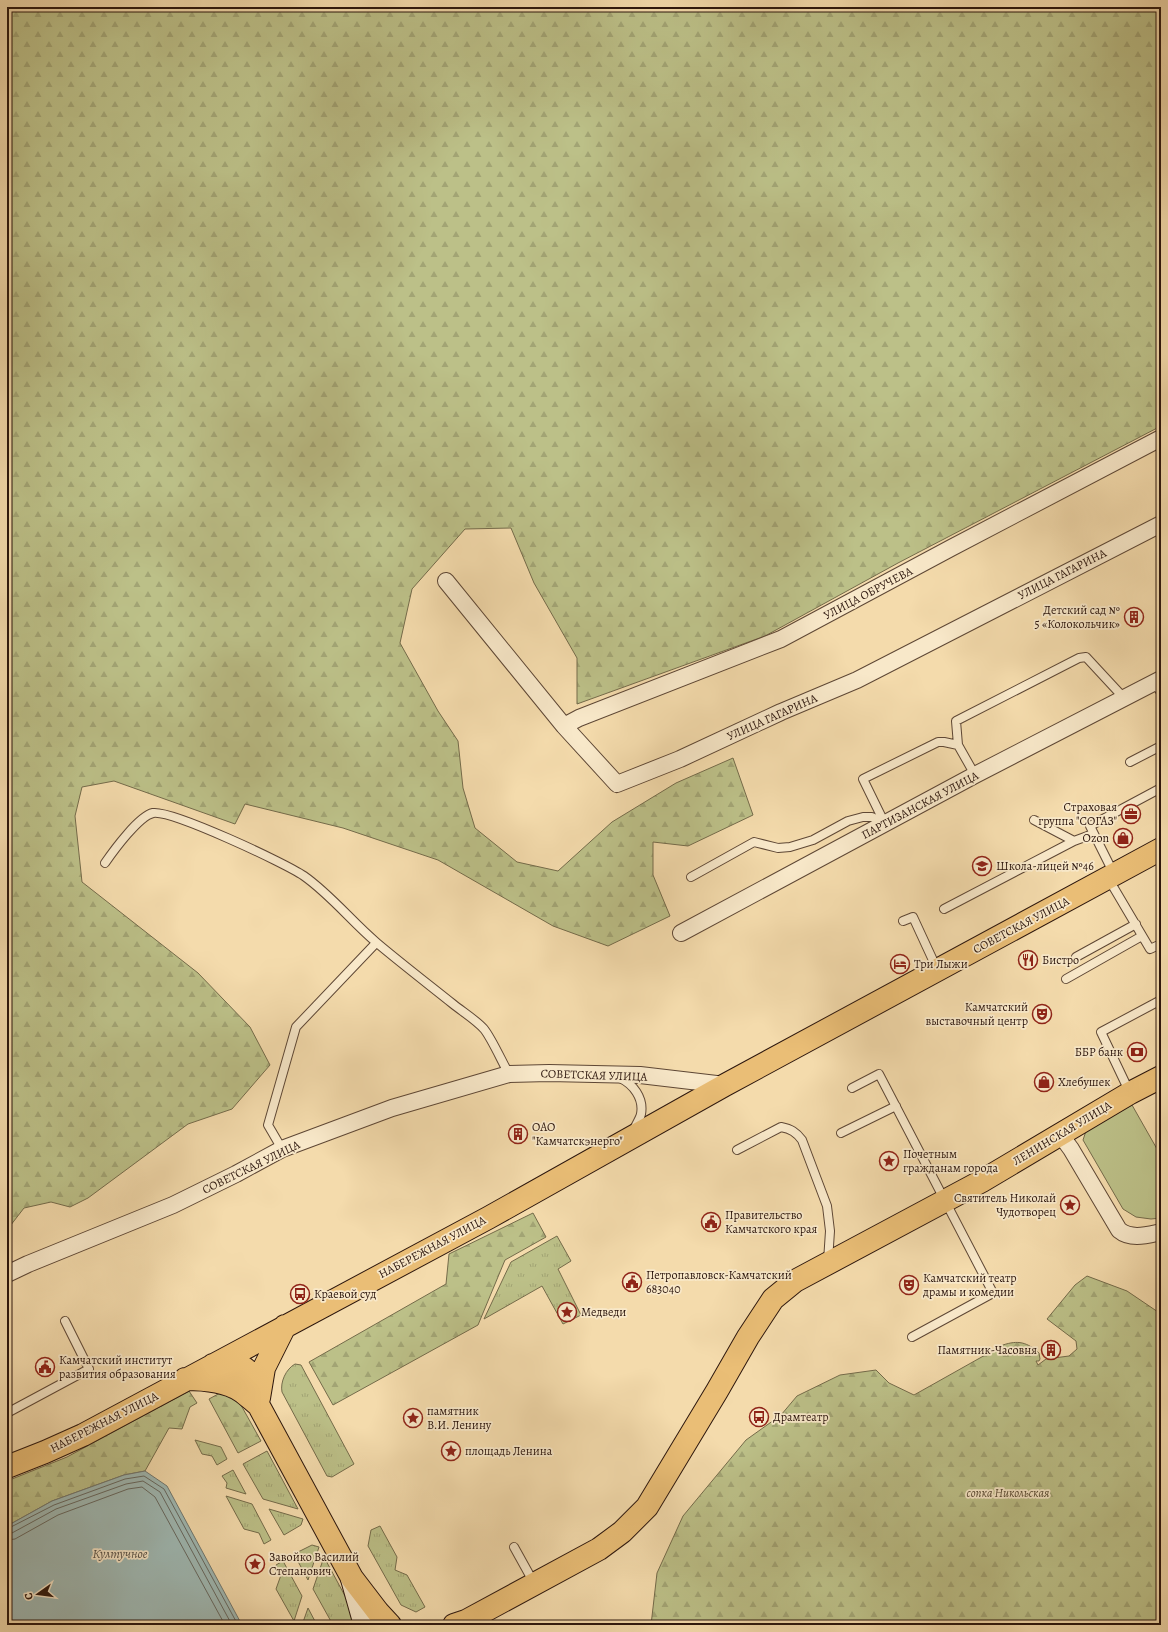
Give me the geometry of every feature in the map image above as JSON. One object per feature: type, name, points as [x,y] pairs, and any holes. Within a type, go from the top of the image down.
[{"type":"main road","name":"СОВЕТСКАЯ УЛИЦА","points":[[725,1085],[1161,849]]},
{"type":"main road","name":"ЛЕНИНСКАЯ УЛИЦА","points":[[534,1583],[599,1549],[622,1532],[647,1507],[748,1337],[773,1300],[795,1281],[982,1181],[1130,1093],[1161,1077]]},
{"type":"main road","name":"НАБЕРЕЖНАЯ УЛИЦА","points":[[7,1467],[46,1452],[83,1435],[211,1365],[488,1218],[725,1085]]},
{"type":"main road","points":[[258,1405],[264,1368],[284,1326]]},
{"type":"main road","points":[[211,1365],[226,1363],[238,1364],[246,1369],[254,1380],[258,1405],[352,1578],[390,1625]]},
{"type":"main road","points":[[185,1379],[210,1381],[226,1385],[241,1391],[258,1405]]},
{"type":"main road","points":[[352,1578],[365,1625]]},
{"type":"main road","points":[[460,1624],[534,1583]]},
{"type":"street","name":"УЛИЦА ОБРУЧЕВА","points":[[564,726],[579,718],[781,639],[1161,438]]},
{"type":"street","name":"УЛИЦА ГАГАРИНА","points":[[446,581],[564,726],[617,784],[857,680],[1161,524]]},
{"type":"street","name":"ПАРТИЗАНСКАЯ УЛИЦА","points":[[681,933],[975,775],[1124,698],[1159,685]]},
{"type":"street","name":"СОВЕТСКАЯ УЛИЦА","points":[[7,1274],[173,1205],[236,1174],[282,1149],[392,1108],[509,1074],[549,1073],[640,1075],[725,1085]]},
{"type":"street","points":[[1060,1134],[1071,1149],[1119,1230],[1129,1236],[1161,1232]]},
{"type":"lane","points":[[975,775],[958,745],[956,721],[1079,658],[1086,657],[1124,698]]},
{"type":"lane","points":[[885,824],[863,779],[938,742],[958,745]]},
{"type":"lane","points":[[1130,762],[1161,746]]},
{"type":"lane","points":[[1161,788],[1090,826],[1111,876],[1142,936],[1150,949],[1161,944]]},
{"type":"lane","points":[[105,863],[123,839],[145,818],[153,813],[174,817],[268,855],[305,876],[333,900],[376,943],[484,1029],[509,1074]]},
{"type":"lane","points":[[691,877],[754,842],[778,848],[790,847],[814,840],[848,822],[863,817],[872,817],[885,824]]},
{"type":"lane","points":[[1034,820],[1074,840]]},
{"type":"lane","points":[[944,909],[1074,840],[1094,834]]},
{"type":"lane","points":[[903,922],[913,917],[937,970]]},
{"type":"lane","points":[[1076,957],[1136,924]]},
{"type":"lane","points":[[1066,979],[1142,936]]},
{"type":"lane","points":[[282,1149],[268,1125],[296,1027],[376,943]]},
{"type":"lane","points":[[1130,1093],[1101,1032],[1161,1000]]},
{"type":"lane","points":[[852,1088],[879,1074],[993,1293],[912,1337]]},
{"type":"lane","points":[[611,1075],[628,1082],[637,1092],[641,1105],[641,1114],[630,1138]]},
{"type":"lane","points":[[842,1133],[896,1106]]},
{"type":"lane","points":[[737,1150],[782,1127],[788,1128],[798,1134],[802,1140],[827,1206],[830,1231],[828,1264]]},
{"type":"lane","points":[[7,1413],[89,1369],[65,1321]]},
{"type":"lane","points":[[514,1547],[534,1583]]},
{"type":"green space","points":[[7,7],[1161,7],[1161,426],[898,563],[765,636],[577,704],[577,658],[534,583],[511,528],[465,529],[412,589],[400,643],[438,711],[458,741],[463,788],[475,828],[517,862],[558,871],[612,822],[676,783],[733,758],[753,815],[688,846],[653,842],[653,875],[670,916],[608,946],[553,926],[438,860],[343,828],[245,804],[235,824],[114,781],[82,787],[75,816],[82,882],[198,973],[250,1027],[270,1065],[232,1109],[188,1124],[88,1198],[70,1207],[51,1202],[24,1208],[7,1230]]},
{"type":"green space","points":[[1132,1105],[1161,1156],[1161,1218],[1151,1219],[1136,1217],[1123,1209],[1083,1140],[1086,1131]]},
{"type":"green space","points":[[533,1213],[546,1237],[505,1260],[478,1325],[333,1405],[309,1362],[446,1284],[449,1254]]},
{"type":"green space","points":[[557,1236],[571,1261],[558,1269],[581,1315],[563,1324],[542,1286],[484,1319],[511,1262]]},
{"type":"green space","name":"сопка Никольская","points":[[1087,1276],[1127,1291],[1161,1314],[1161,1625],[651,1625],[657,1573],[683,1516],[746,1440],[781,1415],[797,1396],[840,1375],[876,1370],[889,1383],[914,1395],[1003,1345],[1018,1342],[1030,1346],[1039,1353],[1040,1359],[1039,1361],[1036,1361],[1038,1365],[1046,1359],[1069,1356],[1077,1349],[1076,1341],[1047,1319],[1075,1285]]},
{"type":"green space","points":[[295,1364],[301,1365],[354,1464],[332,1477],[327,1476],[282,1392],[284,1376]]},
{"type":"green space","points":[[189,1391],[197,1403],[190,1407],[182,1429],[169,1428],[145,1471],[124,1475],[52,1501],[7,1526],[7,1481],[67,1457]]},
{"type":"green space","points":[[220,1393],[237,1398],[261,1441],[238,1453],[209,1399]]},
{"type":"green space","points":[[195,1440],[221,1447],[227,1459],[217,1465],[212,1456],[202,1454]]},
{"type":"green space","points":[[267,1451],[298,1509],[263,1499],[243,1464]]},
{"type":"green space","points":[[233,1470],[246,1494],[226,1488],[227,1483],[222,1476]]},
{"type":"green space","points":[[226,1496],[252,1504],[271,1540],[264,1544],[259,1533],[244,1529]]},
{"type":"green space","points":[[269,1509],[303,1519],[301,1525],[284,1535]]},
{"type":"green space","points":[[380,1526],[397,1557],[395,1570],[407,1575],[425,1607],[416,1612],[401,1605],[368,1546],[371,1530]]},
{"type":"green space","points":[[312,1545],[319,1547],[308,1580],[294,1554]]},
{"type":"green space","points":[[324,1557],[351,1607],[355,1625],[333,1625],[313,1589]]},
{"type":"green space","points":[[283,1561],[302,1596],[294,1621],[276,1589],[281,1575],[276,1565]]},
{"type":"green space","points":[[308,1608],[317,1625],[302,1625]]},
{"type":"water","name":"Култучное","points":[[145,1471],[167,1486],[242,1625],[7,1625],[7,1526],[52,1501],[124,1475]]},
{"type":"place","name":"Детский сад № 5 «Колокольчик»","points":[[1134,617]]},
{"type":"place","name":"Страховая группа \"СОГАЗ\"","points":[[1131,814]]},
{"type":"place","name":"Ozon","points":[[1123,838]]},
{"type":"place","name":"Школа-лицей №46","points":[[982,866]]},
{"type":"place","name":"Бистро","points":[[1028,960]]},
{"type":"place","name":"Три Лыжи","points":[[900,964]]},
{"type":"place","name":"Камчатский выставочный центр","points":[[1042,1014]]},
{"type":"place","name":"ББР банк","points":[[1137,1052]]},
{"type":"place","name":"Хлебушек","points":[[1044,1082]]},
{"type":"place","name":"ОАО \"Камчатскэнерго\"","points":[[518,1134]]},
{"type":"place","name":"Почетным гражданам города","points":[[889,1161]]},
{"type":"place","name":"Святитель Николай Чудотворец","points":[[1070,1205]]},
{"type":"place","name":"Правительство Камчатского края","points":[[711,1222]]},
{"type":"place","name":"Петропавловск-Камчатский 683040","points":[[632,1282]]},
{"type":"place","name":"Камчатский театр драмы и комедии","points":[[909,1285]]},
{"type":"place","name":"Краевой суд","points":[[300,1294]]},
{"type":"place","name":"Медведи","points":[[567,1312]]},
{"type":"place","name":"Памятник-Часовня","points":[[1051,1350]]},
{"type":"place","name":"Камчатский институт развития образования","points":[[45,1367]]},
{"type":"place","name":"Драмтеатр","points":[[759,1417]]},
{"type":"place","name":"памятник В.И. Ленину","points":[[413,1418]]},
{"type":"place","name":"площадь Ленина","points":[[451,1451]]},
{"type":"place","name":"Завойко Василий Степанович","points":[[255,1564]]}]
